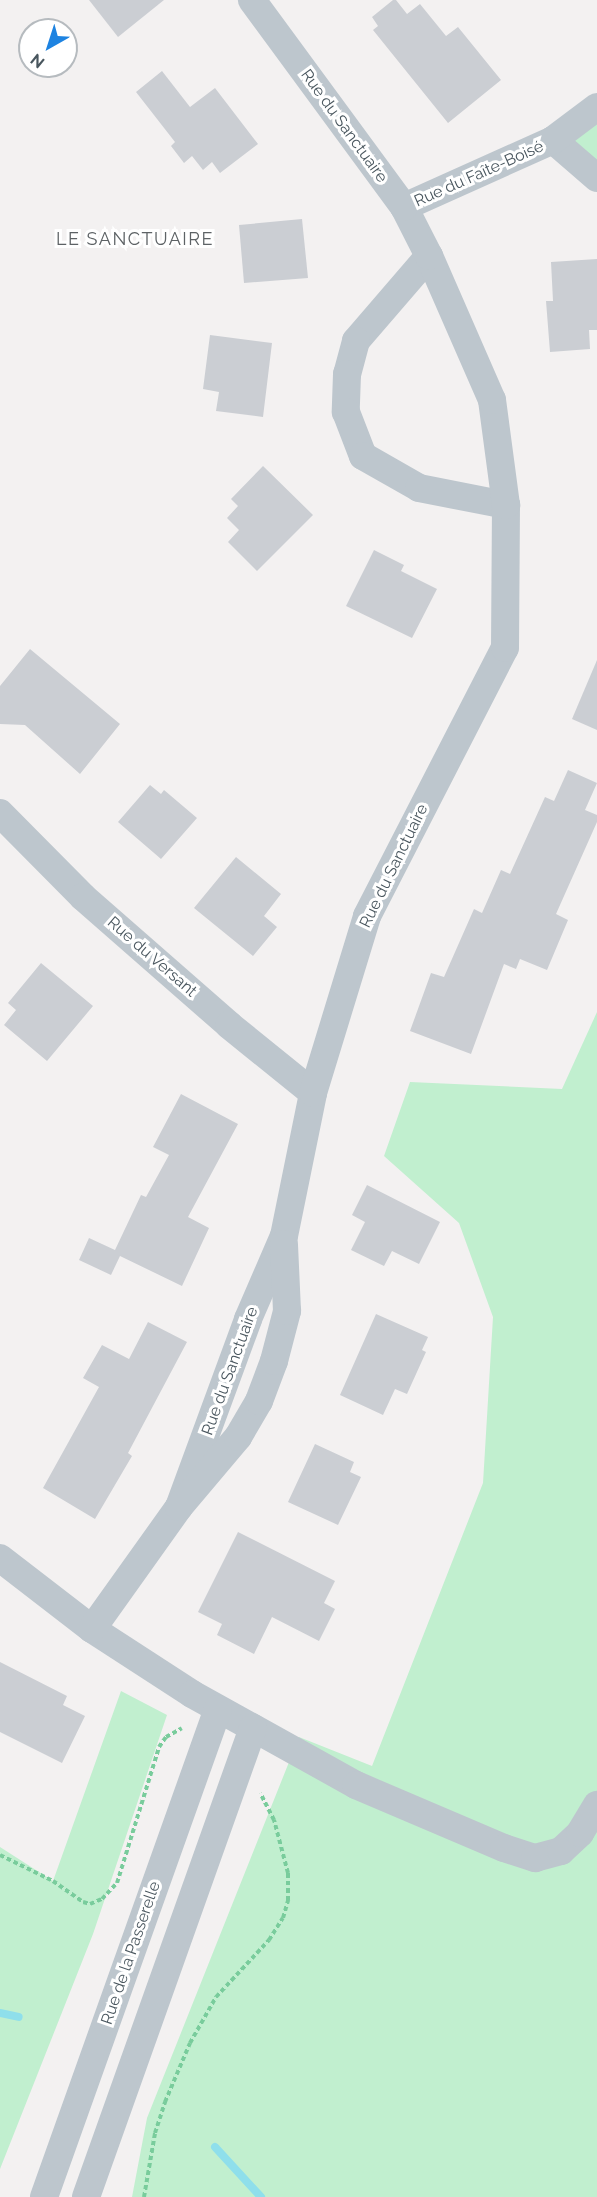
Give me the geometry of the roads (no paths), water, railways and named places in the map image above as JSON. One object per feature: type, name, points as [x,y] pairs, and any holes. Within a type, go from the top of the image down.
[{"type":"street","name":"Rue du Sanctuaire","points":[[179,1507],[248,1319],[284,1236],[313,1093],[367,916],[505,648],[506,505],[492,400],[429,256],[404,207],[252,0]]},
{"type":"street","name":"Rue du Faîte-Boisé","points":[[404,207],[553,140],[597,107]]},
{"type":"street","name":"Rue du Faîte-Boisé","points":[[553,140],[597,178]]},
{"type":"street","points":[[429,256],[356,341],[347,374],[346,412],[363,456],[419,488],[506,505]]},
{"type":"street","name":"Rue du Versant","points":[[0,813],[83,897],[229,1024],[313,1093]]},
{"type":"street","name":"Rue du Sanctuaire","points":[[92,1629],[179,1507],[238,1437],[259,1401],[274,1361],[287,1311],[284,1236]]},
{"type":"street","points":[[0,1558],[92,1629],[218,1709],[356,1785],[504,1848],[535,1858],[561,1851],[580,1833],[597,1805]]},
{"type":"street","name":"Rue de la Passerelle","points":[[45,2197],[218,1709]]},
{"type":"street","points":[[86,2197],[253,1728]]},
{"type":"waterway","points":[[0,2013],[19,2017]]},
{"type":"waterway","points":[[215,2147],[261,2197]]},
{"type":"district","name":"LE SANCTUAIRE","points":[[135,239]]}]
